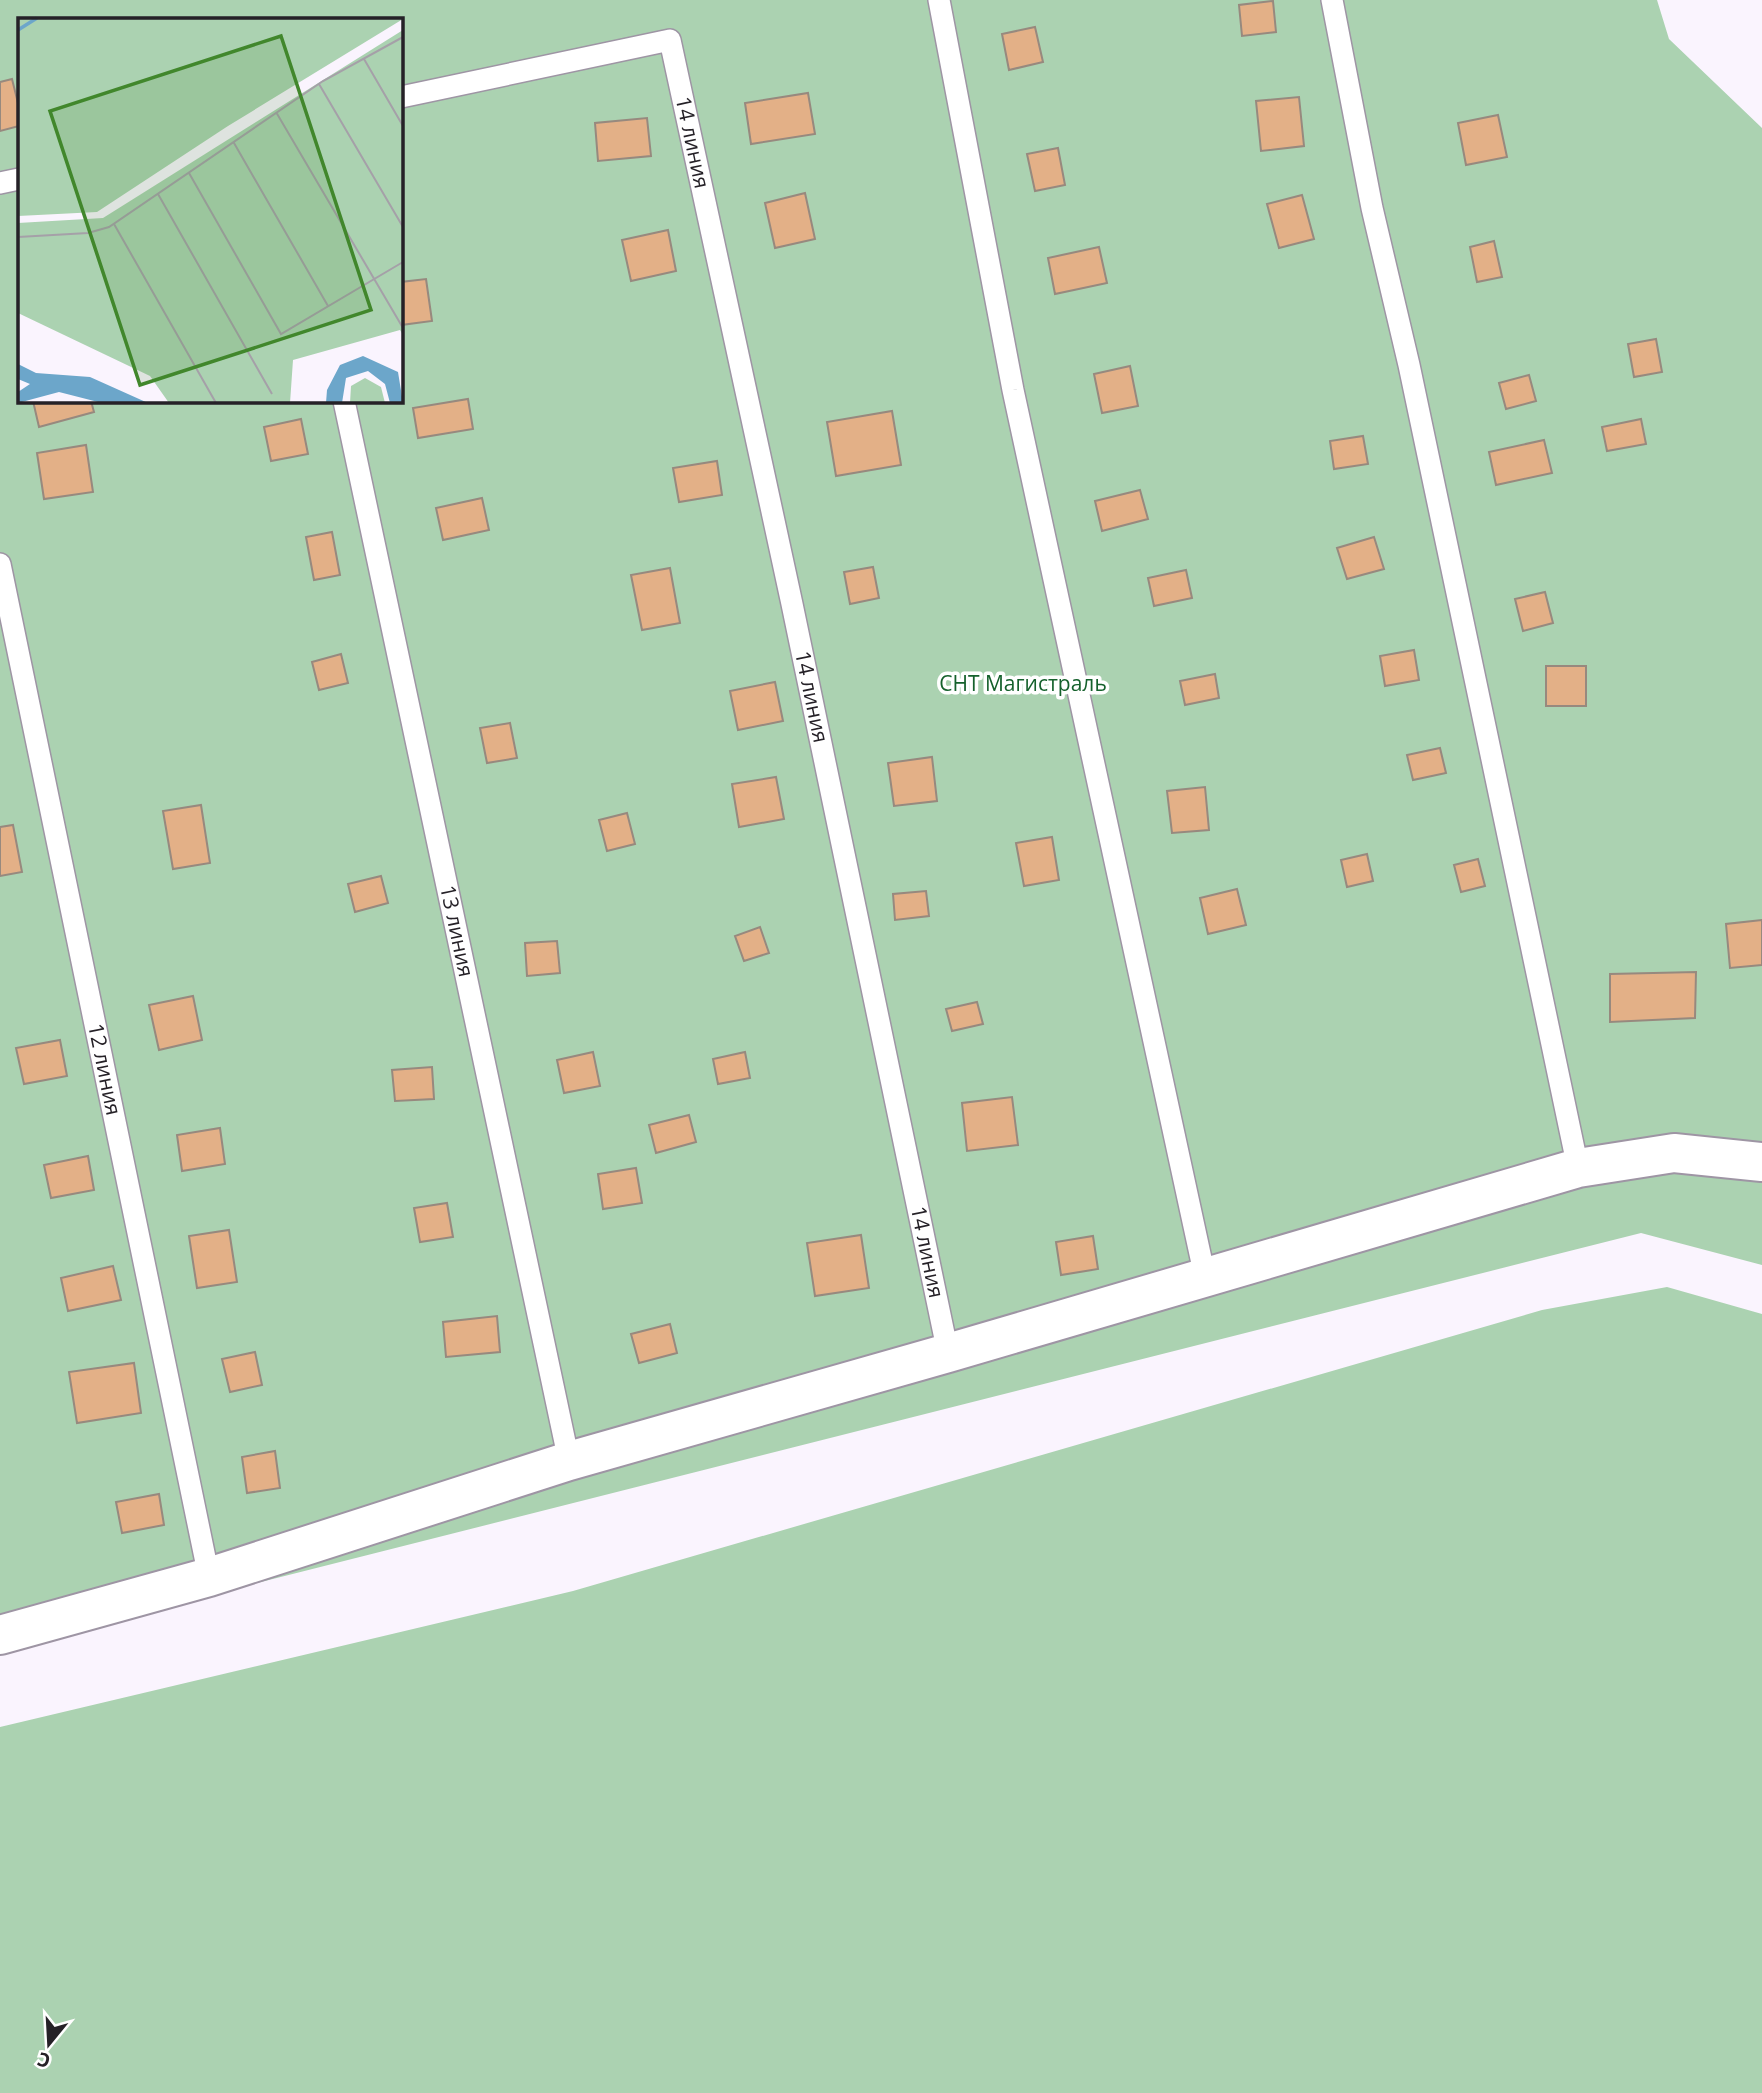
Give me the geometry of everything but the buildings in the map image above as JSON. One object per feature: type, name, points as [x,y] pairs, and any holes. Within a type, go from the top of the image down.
[{"type":"street","points":[[0,1635],[209,1577],[569,1461],[1578,1168],[1674,1153],[1762,1162]]},
{"type":"lane","points":[[939,0],[1013,390],[1205,1277]]},
{"type":"lane","points":[[1332,0],[1372,208],[1412,379],[1578,1168]]},
{"type":"lane","name":"14 линия","points":[[402,97],[670,40],[792,604],[948,1353]]},
{"type":"lane","points":[[0,183],[18,179]]},
{"type":"lane","name":"13 линия","points":[[344,402],[569,1461]]},
{"type":"lane","name":"12 линия","points":[[0,564],[209,1577]]},
{"type":"green space","name":"СНТ Магистраль","points":[[0,0],[1657,0],[1669,39],[1762,128],[1762,1265],[1641,1233],[0,1648]]},
{"type":"green space","points":[[1667,1287],[1762,1314],[1762,2093],[0,2093],[0,1727],[573,1591],[1542,1310]]}]
